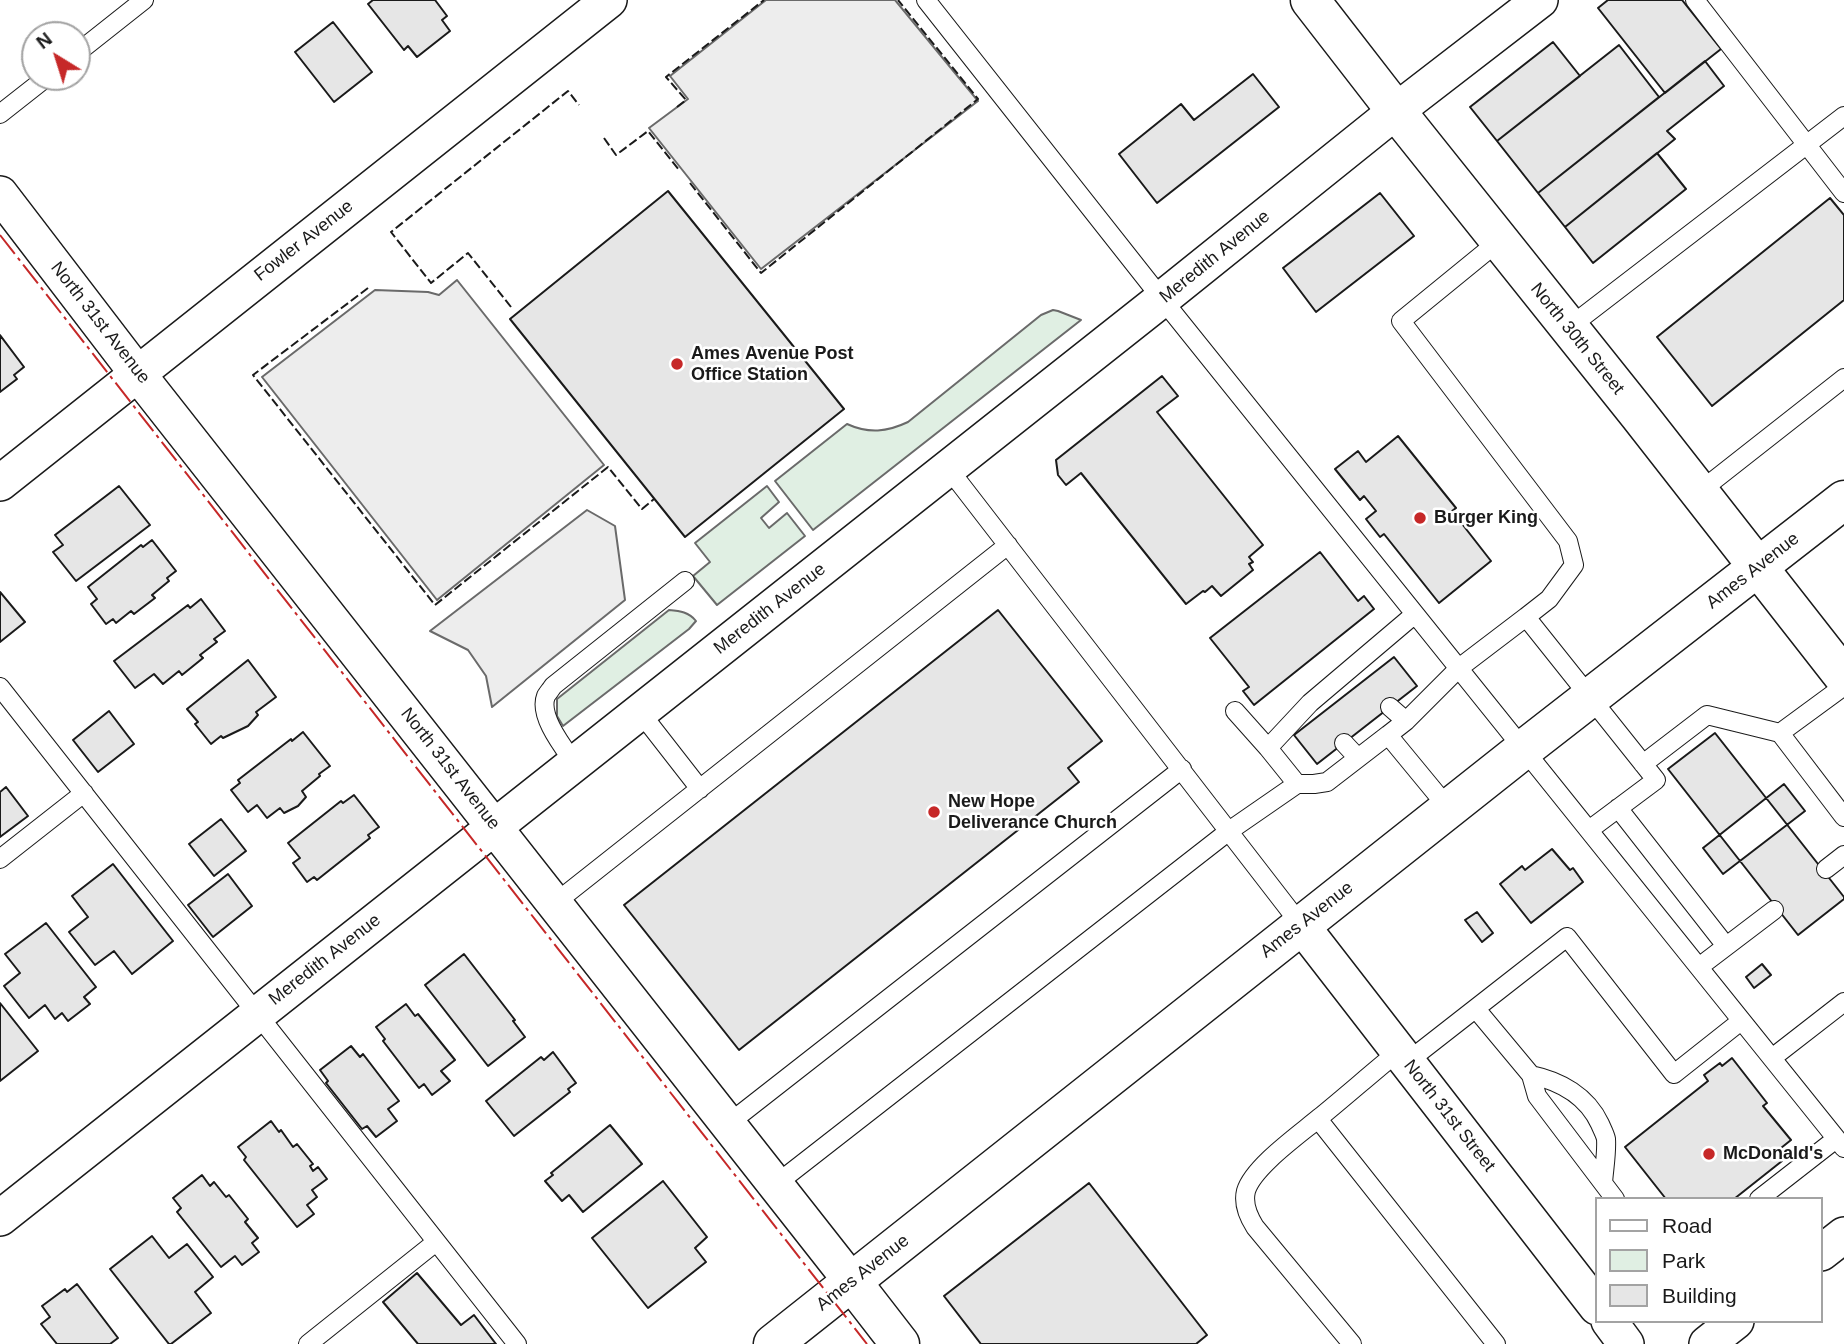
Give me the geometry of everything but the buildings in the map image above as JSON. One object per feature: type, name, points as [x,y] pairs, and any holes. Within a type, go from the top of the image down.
[{"type":"main road","name":"North 30th Street","points":[[1310,0],[1844,677]]},
{"type":"main road","name":"Ames Avenue","points":[[773,1344],[1524,749],[1844,500]]},
{"type":"main road","name":"North 31st Avenue","points":[[852,1282],[900,1344]]},
{"type":"street","name":"Fowler Avenue","points":[[0,483],[609,0]]},
{"type":"street","name":"Meredith Avenue","points":[[0,1217],[1396,111],[1540,0]]},
{"type":"street","name":"North 31st Avenue","points":[[0,194],[137,373],[852,1282]]},
{"type":"street","name":"North 31st Street","points":[[1301,925],[1596,1306]]},
{"type":"street","points":[[1823,1251],[1844,1235]]},
{"type":"street","points":[[1610,1323],[1626,1344]]},
{"type":"street","points":[[1707,1344],[1733,1323]]},
{"type":"lane","points":[[91,42],[144,0]]},
{"type":"lane","points":[[926,0],[1162,299],[1840,1144],[1762,1197]]},
{"type":"lane","points":[[1695,0],[1844,193]]},
{"type":"lane","points":[[0,114],[29,91]]},
{"type":"lane","points":[[1569,328],[1844,116]]},
{"type":"lane","points":[[775,1185],[1229,831],[1297,784],[1328,782],[1406,721],[1459,668],[1549,599],[1574,565],[1568,541],[1401,321],[1499,241]]},
{"type":"lane","points":[[1699,492],[1844,378]]},
{"type":"lane","points":[[948,468],[1301,925]]},
{"type":"lane","points":[[555,903],[1008,545]]},
{"type":"lane","points":[[575,764],[550,725],[544,705],[546,695],[553,686],[685,581]]},
{"type":"lane","points":[[1268,748],[1362,672],[1415,614]]},
{"type":"lane","points":[[1527,617],[1656,780],[1589,830]]},
{"type":"lane","points":[[1780,733],[1844,686]]},
{"type":"lane","points":[[0,687],[517,1344]]},
{"type":"lane","points":[[1390,707],[1406,721]]},
{"type":"lane","points":[[1235,710],[1297,784]]},
{"type":"lane","points":[[640,712],[700,789]]},
{"type":"lane","points":[[1643,764],[1707,715],[1780,733],[1844,817]]},
{"type":"lane","points":[[1388,735],[1449,809]]},
{"type":"lane","points":[[1344,743],[1358,758]]},
{"type":"lane","points":[[728,1124],[1182,769]]},
{"type":"lane","points":[[0,859],[84,793]]},
{"type":"lane","points":[[1618,808],[1726,946]]},
{"type":"lane","points":[[1826,869],[1844,855]]},
{"type":"lane","points":[[1699,967],[1774,909]]},
{"type":"lane","points":[[1352,1344],[1255,1227],[1247,1210],[1247,1188],[1280,1150],[1403,1057],[1476,1009],[1567,937],[1674,1074],[1741,1021]]},
{"type":"lane","points":[[1772,1058],[1844,1002]]},
{"type":"lane","points":[[1476,1009],[1531,1075],[1537,1096],[1614,1197]]},
{"type":"lane","points":[[1531,1075],[1549,1079],[1568,1088],[1587,1104],[1606,1136],[1603,1183]]},
{"type":"lane","points":[[1318,1119],[1496,1344]]},
{"type":"lane","points":[[308,1344],[436,1242]]},
{"type":"green space","points":[[1053,310],[1081,320],[813,530],[775,481],[847,424],[878,430],[908,422],[1041,315]]},
{"type":"green space","points":[[767,486],[779,502],[761,518],[769,528],[787,513],[805,536],[717,605],[693,576],[710,562],[695,543]]},
{"type":"green space","points":[[669,610],[687,614],[696,621],[563,726],[557,716],[557,699]]},
{"type":"shaded area","points":[[766,0],[895,0],[978,101],[761,269],[649,128],[688,99],[670,76]]},
{"type":"shaded area","points":[[457,280],[604,465],[437,600],[262,377],[375,290],[428,292],[439,295]]},
{"type":"shaded area","points":[[587,510],[615,526],[625,600],[492,707],[486,676],[468,650],[430,631]]},
{"type":"fence","points":[[677,107],[686,100],[666,77],[764,0]]},
{"type":"fence","points":[[690,183],[761,273],[978,99],[898,0]]},
{"type":"fence","points":[[511,307],[468,253],[431,283],[391,232],[568,91],[579,105]]},
{"type":"fence","points":[[604,138],[616,155],[648,131],[679,170]]},
{"type":"fence","points":[[368,288],[253,375],[435,605],[608,467],[642,509],[654,499]]},
{"type":"power","points":[[0,235],[867,1344]]},
{"type":"place","name":"Ames Avenue Post Office Station","points":[[677,364]]},
{"type":"place","name":"Burger King","points":[[1420,518]]},
{"type":"place","name":"New Hope Deliverance Church","points":[[934,812]]},
{"type":"place","name":"McDonald's","points":[[1709,1154]]}]
